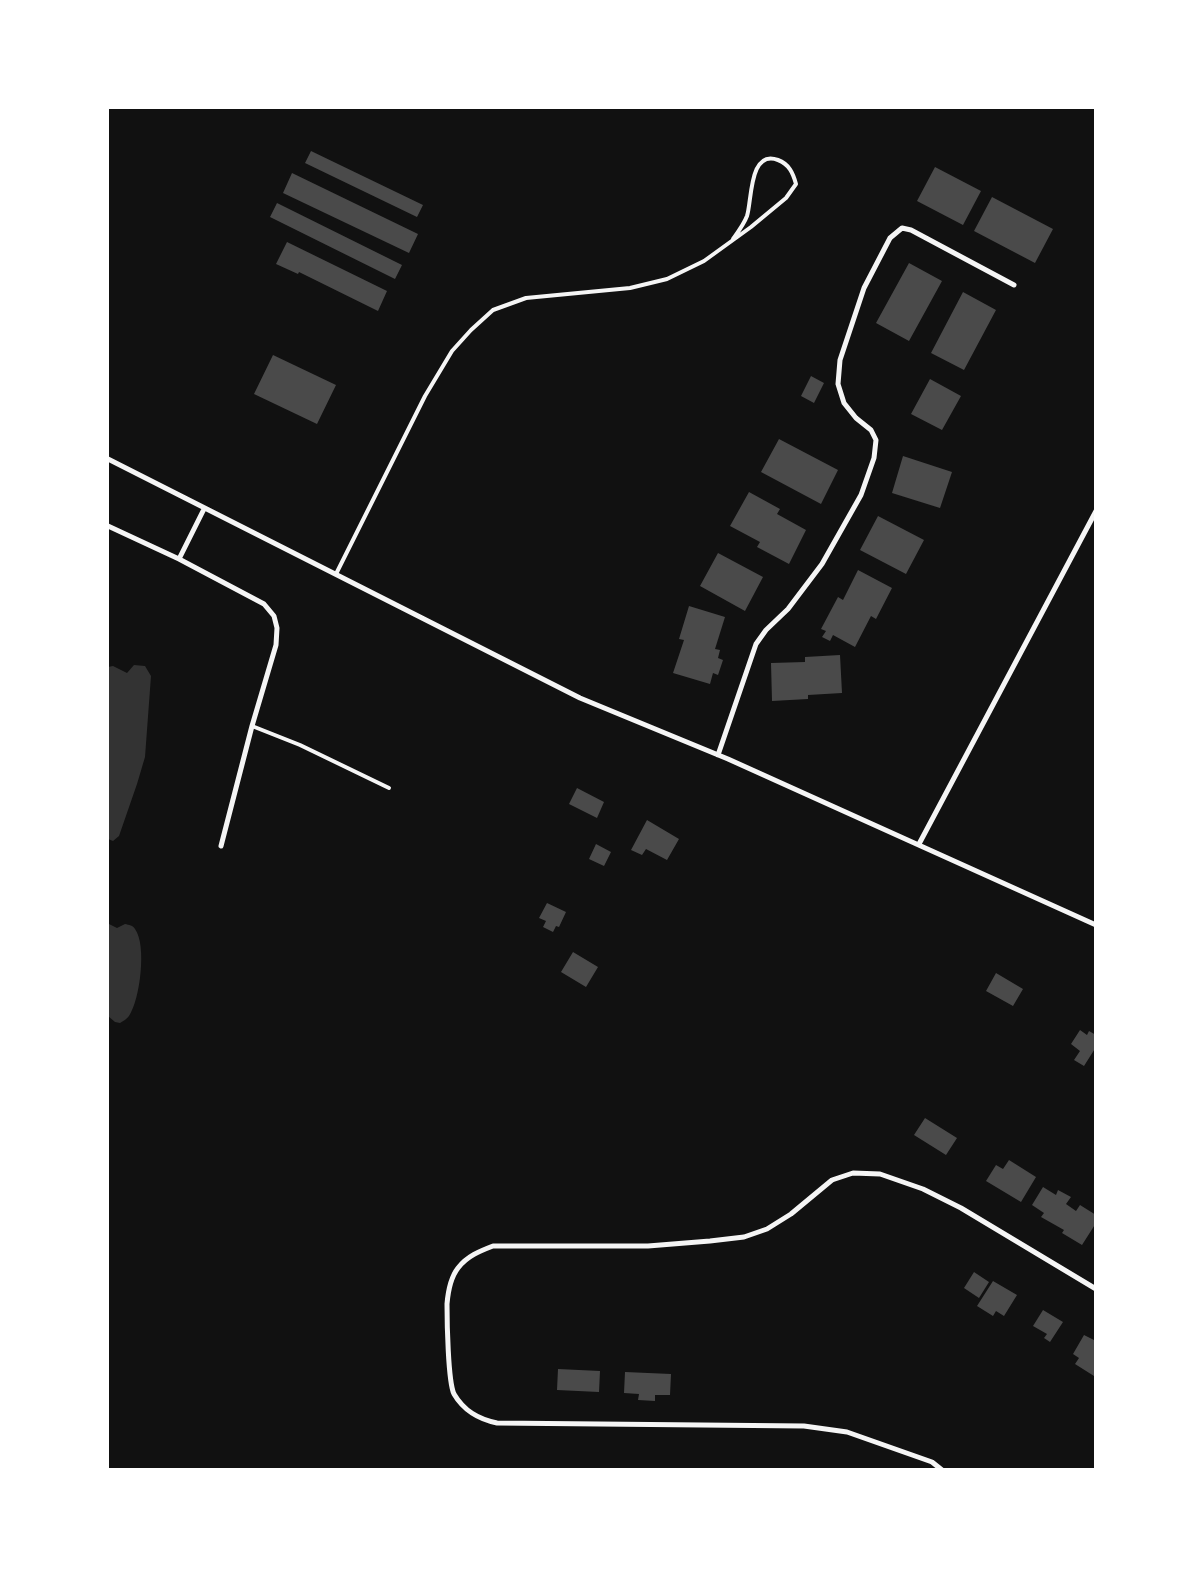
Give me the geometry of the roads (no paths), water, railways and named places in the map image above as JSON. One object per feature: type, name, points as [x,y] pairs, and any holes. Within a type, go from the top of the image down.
[{"type":"street","points":[[718,755],[756,644],[766,630],[788,609],[822,564],[860,494],[874,458],[876,440],[871,430],[856,418],[844,403],[838,384],[840,360],[864,288],[890,238],[902,228],[911,230],[1014,285]]},
{"type":"street","points":[[108,460],[580,698],[718,755],[1096,925]]},
{"type":"street","points":[[180,558],[204,509]]},
{"type":"street","points":[[919,844],[1096,511]]},
{"type":"street","points":[[108,526],[180,558],[252,596],[264,604],[274,616],[278,628],[276,645],[252,726],[221,846]]},
{"type":"street","points":[[942,1470],[932,1462],[847,1432],[804,1426],[497,1423],[484,1420],[462,1407],[453,1392],[450,1376],[447,1302],[452,1280],[457,1269],[466,1259],[478,1251],[494,1246],[648,1246],[710,1242],[744,1236],[767,1229],[791,1214],[832,1180],[853,1173],[880,1174],[922,1188],[961,1208],[1096,1289]]},
{"type":"lane","points":[[336,574],[425,396],[452,351],[493,310],[526,298],[630,288],[667,279],[704,260],[733,239],[786,198],[796,184],[794,173],[786,164],[777,159],[766,160],[758,166],[753,177],[747,216],[733,239]]},
{"type":"lane","points":[[252,726],[300,745],[389,788]]}]
